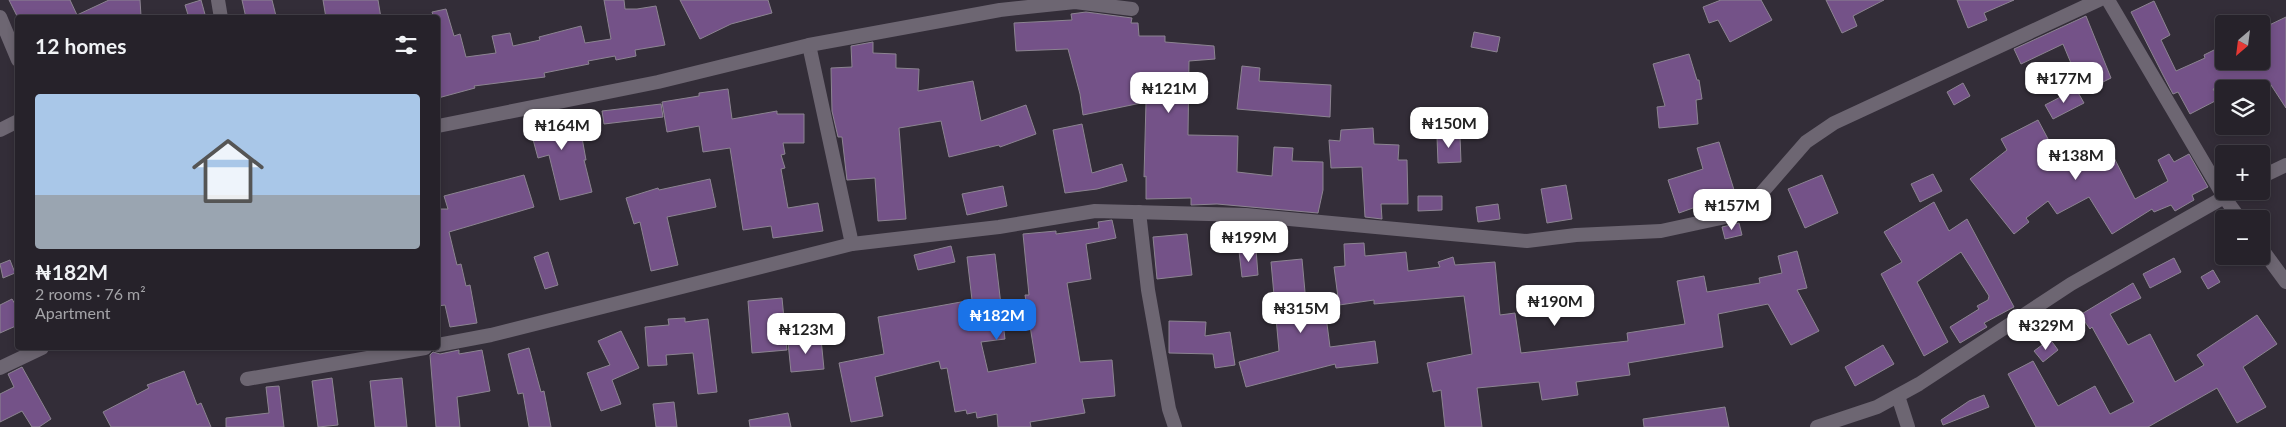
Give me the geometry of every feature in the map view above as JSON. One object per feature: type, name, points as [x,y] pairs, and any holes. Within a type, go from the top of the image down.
[{"type":"street","points":[[218,0],[220,15]]},
{"type":"street","points":[[440,345],[510,330],[852,244],[998,227],[1095,211],[1246,215],[1527,242],[1576,235],[1661,231],[1744,213],[1806,142],[1834,123],[2099,0]]},
{"type":"street","points":[[2108,0],[2215,170]]},
{"type":"street","points":[[440,126],[658,82],[809,45],[1000,10],[1074,2],[1132,9]]},
{"type":"street","points":[[0,17],[15,53]]},
{"type":"street","points":[[809,45],[852,244]]},
{"type":"street","points":[[0,130],[15,122]]},
{"type":"street","points":[[2270,173],[2286,165]]},
{"type":"street","points":[[1817,427],[1877,407],[1898,396],[2071,284],[2219,200]]},
{"type":"street","points":[[1139,212],[1148,290],[1169,409],[1175,427]]},
{"type":"street","points":[[2270,260],[2286,282]]},
{"type":"street","points":[[0,368],[38,350]]},
{"type":"street","points":[[247,379],[414,350]]},
{"type":"street","points":[[1898,396],[1908,427]]},
{"type":"building","points":[[9,0],[70,0],[77,15],[16,15]]},
{"type":"building","points":[[109,0],[140,0],[141,15],[77,15]]},
{"type":"building","points":[[201,0],[205,15],[188,15],[185,5]]},
{"type":"building","points":[[242,0],[272,0],[276,15],[245,15]]},
{"type":"building","points":[[323,0],[378,0],[380,15],[326,15]]},
{"type":"building","points":[[604,0],[624,0],[625,9],[656,6],[665,45],[635,50],[636,56],[616,60],[615,56],[588,61],[589,64],[544,73],[545,77],[474,86],[475,88],[440,97],[440,15],[433,15],[432,12],[446,9],[454,36],[460,34],[466,57],[496,53],[492,36],[510,33],[513,46],[540,40],[539,37],[581,26],[585,43],[611,39]]},
{"type":"building","points":[[680,0],[768,0],[772,13],[731,24],[700,39]]},
{"type":"building","points":[[1721,0],[1761,0],[1772,20],[1730,42],[1718,20],[1709,23],[1703,7]]},
{"type":"building","points":[[1826,0],[1884,0],[1853,16],[1857,26],[1842,33]]},
{"type":"building","points":[[1957,0],[2014,0],[1984,13],[1987,20],[1968,28]]},
{"type":"building","points":[[2154,1],[2170,35],[2161,40],[2176,71],[2205,58],[2204,55],[2215,50],[2215,70],[2270,70],[2270,25],[2286,17],[2286,108],[2270,86],[2270,80],[2215,80],[2215,89],[2213,89],[2215,101],[2190,114],[2178,92],[2173,94],[2131,12]]},
{"type":"building","points":[[1086,12],[1132,18],[1131,23],[1138,23],[1139,36],[1165,36],[1165,42],[1214,46],[1215,59],[1189,61],[1188,135],[1238,136],[1237,172],[1272,176],[1274,147],[1293,148],[1292,161],[1323,162],[1323,190],[1318,213],[1217,204],[1191,205],[1191,198],[1146,199],[1146,176],[1144,177],[1146,102],[1083,115],[1080,94],[1068,49],[1016,51],[1014,23],[1072,20],[1071,14]]},
{"type":"building","points":[[2086,16],[2111,78],[2083,92],[2063,44],[2021,64],[2014,49]]},
{"type":"building","points":[[1474,32],[1500,37],[1497,52],[1471,47]]},
{"type":"building","points":[[873,42],[873,53],[896,54],[896,68],[919,69],[918,91],[973,81],[981,121],[1026,105],[1036,134],[1000,147],[999,145],[949,157],[941,121],[899,128],[906,219],[878,221],[875,178],[847,180],[842,137],[838,137],[832,111],[831,68],[852,67],[851,46]]},
{"type":"building","points":[[1689,54],[1697,80],[1699,80],[1702,99],[1696,100],[1698,124],[1659,128],[1657,107],[1665,106],[1653,64]]},
{"type":"building","points":[[1242,66],[1260,68],[1259,81],[1331,85],[1330,117],[1237,109]]},
{"type":"building","points":[[1963,83],[1970,96],[1954,105],[1947,92]]},
{"type":"building","points":[[728,89],[732,119],[777,111],[777,114],[804,114],[804,143],[783,143],[785,154],[781,155],[785,168],[781,169],[788,208],[818,203],[823,231],[773,238],[771,226],[743,230],[730,148],[703,152],[699,126],[667,132],[662,102],[699,96],[699,93]]},
{"type":"building","points":[[2076,89],[2084,103],[2053,119],[2045,105]]},
{"type":"building","points":[[661,104],[663,117],[604,124],[602,111]]},
{"type":"building","points":[[577,110],[586,160],[584,160],[592,192],[560,200],[549,155],[538,158],[527,117]]},
{"type":"building","points":[[2038,120],[2056,154],[2072,145],[2075,151],[2098,140],[2101,145],[2106,142],[2135,199],[2168,181],[2158,160],[2169,154],[2174,162],[2189,154],[2208,187],[2192,195],[2194,200],[2175,211],[2171,205],[2154,212],[2152,209],[2112,234],[2089,197],[2057,214],[2048,201],[2026,218],[2029,222],[2014,234],[1970,179],[2007,150],[2001,139]]},
{"type":"building","points":[[1082,124],[1092,173],[1122,164],[1127,181],[1097,189],[1065,193],[1053,130]]},
{"type":"building","points":[[1373,128],[1374,144],[1399,145],[1398,160],[1407,160],[1408,204],[1381,204],[1382,219],[1365,217],[1362,167],[1331,168],[1329,140],[1340,141],[1341,130]]},
{"type":"building","points":[[1460,136],[1461,162],[1438,163],[1437,137]]},
{"type":"building","points":[[1719,142],[1735,193],[1679,213],[1668,180],[1703,169],[1697,148]]},
{"type":"building","points":[[1933,174],[1942,191],[1920,202],[1911,184]]},
{"type":"building","points":[[524,175],[534,207],[449,232],[457,265],[461,264],[466,286],[470,285],[477,323],[450,327],[445,305],[440,306],[440,209],[448,209],[444,196]]},
{"type":"building","points":[[1822,175],[1838,213],[1805,228],[1788,189]]},
{"type":"building","points":[[710,179],[716,207],[667,217],[678,265],[651,271],[640,222],[634,224],[626,198],[658,188],[659,190]]},
{"type":"building","points":[[1566,185],[1572,219],[1547,223],[1541,189]]},
{"type":"building","points":[[1003,186],[1007,206],[967,215],[962,194]]},
{"type":"building","points":[[1418,196],[1442,196],[1442,210],[1418,211]]},
{"type":"building","points":[[1934,202],[1949,231],[1967,219],[2014,307],[1984,323],[1987,327],[1960,343],[1950,327],[1979,309],[1977,306],[1988,300],[1989,296],[1961,252],[1917,282],[1948,342],[1924,356],[1881,274],[1902,262],[1884,232]]},
{"type":"building","points":[[1498,204],[1500,219],[1478,222],[1476,207]]},
{"type":"building","points":[[1112,220],[1116,238],[1086,244],[1091,279],[1067,283],[1080,362],[1112,360],[1115,396],[1082,399],[1085,413],[1030,422],[1031,427],[998,427],[997,414],[977,418],[976,412],[967,414],[966,410],[955,412],[947,368],[941,369],[939,361],[875,377],[883,416],[851,422],[839,363],[884,354],[878,317],[972,300],[967,257],[995,254],[1005,339],[981,342],[988,372],[1036,363],[1025,295],[1029,295],[1023,234],[1056,231],[1056,234],[1099,228],[1098,222]]},
{"type":"building","points":[[1739,223],[1742,235],[1725,239],[1722,227]]},
{"type":"building","points":[[1187,234],[1192,275],[1157,279],[1153,237]]},
{"type":"building","points":[[1364,243],[1365,256],[1406,252],[1408,271],[1440,267],[1438,262],[1453,257],[1455,265],[1495,262],[1500,315],[1515,313],[1521,353],[1628,341],[1627,333],[1685,324],[1677,281],[1704,276],[1707,292],[1760,283],[1759,278],[1782,273],[1778,256],[1797,251],[1807,288],[1797,290],[1819,331],[1791,345],[1768,304],[1718,314],[1723,347],[1628,363],[1630,375],[1576,382],[1578,395],[1542,400],[1539,382],[1477,388],[1482,427],[1445,427],[1441,390],[1433,392],[1427,363],[1472,354],[1464,296],[1374,304],[1374,300],[1339,305],[1334,267],[1345,266],[1344,244]]},
{"type":"building","points":[[951,246],[955,262],[918,270],[914,255]]},
{"type":"building","points":[[1256,249],[1258,275],[1242,277],[1239,251]]},
{"type":"building","points":[[548,252],[558,285],[545,289],[534,257]]},
{"type":"building","points":[[2174,258],[2181,272],[2150,288],[2143,274]]},
{"type":"building","points":[[1302,259],[1306,303],[1324,301],[1330,347],[1375,341],[1378,363],[1336,368],[1335,364],[1246,387],[1239,362],[1279,351],[1271,262]]},
{"type":"building","points":[[10,260],[15,273],[3,278],[0,264]]},
{"type":"building","points":[[2213,270],[2220,282],[2208,289],[2201,277]]},
{"type":"building","points":[[2133,283],[2141,298],[2110,314],[2128,345],[2150,334],[2175,382],[2204,365],[2197,355],[2257,315],[2277,344],[2243,367],[2266,407],[2237,423],[2217,388],[2148,427],[2036,427],[2008,374],[2033,361],[2058,406],[2095,386],[2110,414],[2134,402],[2092,327],[2090,329],[2080,315]]},
{"type":"building","points":[[782,298],[787,350],[752,353],[748,301]]},
{"type":"building","points":[[12,299],[15,304],[15,326],[0,333],[0,305]]},
{"type":"building","points":[[685,318],[685,322],[708,319],[717,392],[698,394],[693,353],[666,355],[667,365],[648,366],[645,327],[669,325],[668,319]]},
{"type":"building","points":[[1169,321],[1206,322],[1205,336],[1230,332],[1235,365],[1215,368],[1213,354],[1169,353]]},
{"type":"building","points":[[621,331],[639,368],[612,380],[621,404],[601,411],[587,373],[610,365],[598,341]]},
{"type":"building","points":[[821,339],[824,369],[791,372],[788,342]]},
{"type":"building","points":[[2050,339],[2058,350],[2043,362],[2034,351]]},
{"type":"building","points":[[1883,345],[1894,364],[1855,386],[1845,367]]},
{"type":"building","points":[[529,348],[541,392],[544,391],[551,427],[529,427],[523,393],[518,394],[508,354]]},
{"type":"building","points":[[459,350],[459,354],[482,350],[490,391],[457,397],[460,427],[436,427],[430,355],[433,352],[440,354]]},
{"type":"building","points":[[22,367],[51,419],[39,427],[32,427],[22,411],[0,422],[0,394],[14,387],[8,374]]},
{"type":"building","points":[[184,371],[197,405],[201,403],[211,427],[111,427],[103,412],[149,388],[147,385]]},
{"type":"building","points":[[332,378],[338,425],[318,427],[312,381]]},
{"type":"building","points":[[402,378],[407,427],[375,427],[370,381]]},
{"type":"building","points":[[279,386],[284,427],[226,427],[226,418],[269,413],[266,387]]},
{"type":"building","points":[[1984,395],[1989,407],[1943,425],[1941,420],[1969,401]]},
{"type":"building","points":[[674,402],[677,427],[656,427],[653,404]]},
{"type":"building","points":[[1725,407],[1729,427],[1644,427],[1643,419]]},
{"type":"building","points":[[788,413],[791,427],[750,427],[749,420]]}]
